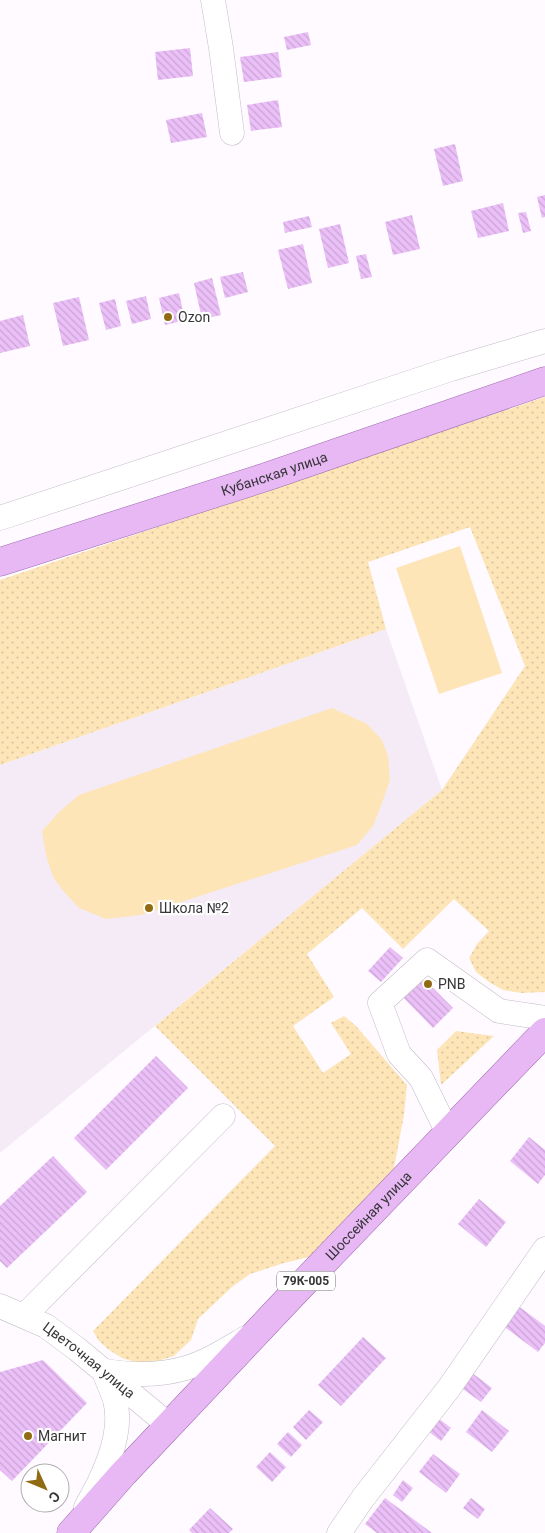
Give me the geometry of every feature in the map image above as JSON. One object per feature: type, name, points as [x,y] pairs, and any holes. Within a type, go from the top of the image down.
[{"type":"main road","name":"Кубанская улица","points":[[0,562],[266,477],[545,381]]},
{"type":"main road","name":"Шоссейная улица","points":[[71,1533],[258,1332],[545,1032]]},
{"type":"street","points":[[212,0],[221,48],[232,133]]},
{"type":"street","points":[[0,518],[441,372],[545,341]]},
{"type":"street","points":[[448,1133],[421,1078],[399,1054],[380,1003],[427,960],[499,1010],[545,1018]]},
{"type":"street","points":[[24,1316],[223,1116]]},
{"type":"street","points":[[339,1533],[363,1498],[449,1388],[545,1249]]},
{"type":"street","name":"Цветочная улица","points":[[0,1306],[46,1326],[170,1426]]},
{"type":"street","points":[[71,1533],[99,1485],[110,1455],[117,1426],[115,1402],[104,1371],[133,1375],[160,1374],[187,1368],[258,1332]]},
{"type":"shaded area","points":[[545,397],[545,992],[521,993],[503,990],[476,972],[469,958],[477,944],[489,931],[454,899],[403,949],[362,908],[307,954],[334,997],[293,1026],[323,1073],[351,1054],[331,1023],[344,1016],[356,1026],[407,1085],[404,1115],[393,1173],[313,1256],[250,1274],[232,1287],[198,1319],[191,1340],[174,1356],[151,1363],[135,1362],[122,1358],[99,1341],[93,1331],[275,1146],[155,1026],[442,790],[525,666],[470,527],[368,562],[386,629],[0,765],[0,580]]},
{"type":"shaded area","points":[[460,546],[502,673],[439,694],[396,568]]},
{"type":"shaded area","name":"Школа №2","points":[[386,629],[442,790],[0,1153],[0,765]]},
{"type":"shaded area","points":[[332,708],[367,724],[382,740],[388,756],[390,780],[382,803],[373,826],[357,845],[141,915],[106,919],[79,908],[53,877],[46,855],[42,831],[59,812],[79,795]]},
{"type":"shaded area","points":[[456,1031],[494,1036],[441,1085],[437,1050]]},
{"type":"building","points":[[308,32],[311,45],[287,50],[284,37]]},
{"type":"building","points":[[190,48],[193,76],[158,80],[155,52]]},
{"type":"building","points":[[278,52],[282,77],[244,82],[240,57]]},
{"type":"building","points":[[278,100],[282,127],[251,131],[247,105]]},
{"type":"building","points":[[202,113],[207,137],[171,143],[166,120]]},
{"type":"building","points":[[455,144],[463,181],[443,186],[434,149]]},
{"type":"building","points":[[545,195],[545,217],[542,218],[537,197]]},
{"type":"building","points":[[503,203],[509,231],[478,238],[471,211]]},
{"type":"building","points":[[526,212],[531,231],[523,233],[518,213]]},
{"type":"building","points":[[412,215],[420,249],[393,255],[385,222]]},
{"type":"building","points":[[309,216],[312,227],[285,233],[283,222]]},
{"type":"building","points":[[340,224],[349,263],[328,268],[319,229]]},
{"type":"building","points":[[303,244],[312,283],[288,289],[278,250]]},
{"type":"building","points":[[366,254],[372,277],[361,279],[356,256]]},
{"type":"building","points":[[243,272],[248,292],[225,298],[220,277]]},
{"type":"building","points":[[212,278],[221,315],[202,319],[194,283]]},
{"type":"building","points":[[179,293],[185,320],[165,325],[159,298]]},
{"type":"building","points":[[146,296],[151,319],[132,324],[126,301]]},
{"type":"building","points":[[79,297],[89,340],[63,346],[53,303]]},
{"type":"building","points":[[115,299],[121,326],[106,330],[99,303]]},
{"type":"building","points":[[23,315],[30,346],[0,353],[0,321]]},
{"type":"building","points":[[390,947],[403,958],[381,982],[368,971]]},
{"type":"building","points":[[418,973],[453,1008],[433,1028],[398,992]]},
{"type":"building","points":[[156,1056],[188,1088],[106,1170],[74,1138]]},
{"type":"building","points":[[529,1137],[545,1150],[545,1175],[538,1184],[510,1161]]},
{"type":"building","points":[[53,1156],[87,1192],[7,1268],[0,1261],[0,1206]]},
{"type":"building","points":[[479,1199],[506,1222],[486,1247],[458,1224]]},
{"type":"building","points":[[517,1305],[545,1326],[545,1343],[538,1352],[502,1325]]},
{"type":"building","points":[[363,1337],[386,1358],[341,1406],[318,1385]]},
{"type":"building","name":"Магнит","points":[[43,1360],[87,1403],[29,1463],[20,1463],[20,1473],[12,1481],[0,1470],[0,1372]]},
{"type":"building","points":[[471,1372],[492,1388],[481,1402],[460,1387]]},
{"type":"building","points":[[309,1410],[323,1422],[306,1440],[293,1427]]},
{"type":"building","points":[[482,1410],[509,1431],[492,1452],[466,1432]]},
{"type":"building","points":[[434,1415],[451,1428],[441,1441],[424,1428]]},
{"type":"building","points":[[288,1432],[302,1445],[291,1457],[277,1444]]},
{"type":"building","points":[[270,1452],[286,1467],[272,1482],[256,1467]]},
{"type":"building","points":[[433,1454],[460,1474],[446,1493],[419,1472]]},
{"type":"building","points":[[403,1480],[413,1488],[402,1502],[393,1495]]},
{"type":"building","points":[[385,1498],[432,1533],[377,1533],[365,1524]]},
{"type":"building","points":[[471,1498],[485,1509],[478,1519],[463,1508]]},
{"type":"building","points":[[210,1508],[233,1529],[229,1533],[192,1533],[189,1530]]},
{"type":"place","name":"Ozon","points":[[168,317]]},
{"type":"place","name":"Школа №2","points":[[149,908]]},
{"type":"place","name":"PNB","points":[[428,984]]},
{"type":"place","name":"Магнит","points":[[28,1436]]}]
